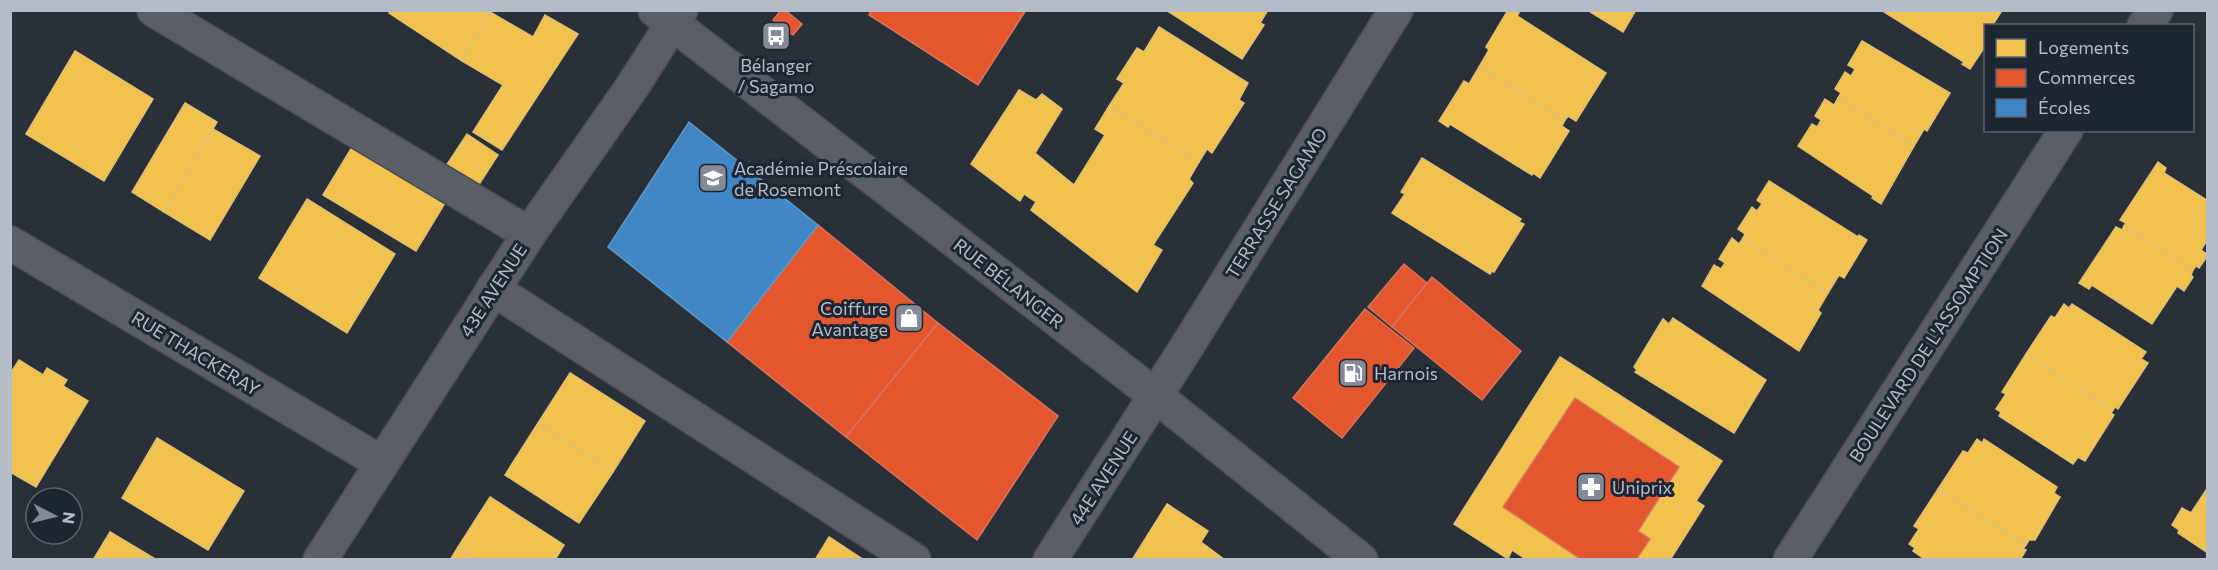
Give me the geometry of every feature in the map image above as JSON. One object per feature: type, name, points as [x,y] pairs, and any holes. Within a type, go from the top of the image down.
[{"type":"street","points":[[154,10],[529,234]]},
{"type":"street","name":"TERRASSE SAGAMO","points":[[1156,396],[1396,10]]},
{"type":"street","points":[[2146,24],[2157,10]]},
{"type":"street","name":"43E AVENUE","points":[[320,560],[529,234],[632,87],[669,15]]},
{"type":"street","name":"RUE BÉLANGER","points":[[669,15],[1156,396],[1361,560]]},
{"type":"street","name":"BOULEVARD DE L'ASSOMPTION","points":[[1790,560],[2065,132]]},
{"type":"street","name":"RUE THACKERAY","points":[[10,243],[382,463]]},
{"type":"street","points":[[493,289],[914,560]]},
{"type":"street","name":"44E AVENUE","points":[[1050,560],[1156,396]]},
{"type":"building: Logements","points":[[391,10],[488,10],[490,12],[462,61],[389,13]]},
{"type":"building: Logements","points":[[1166,10],[1268,10],[1260,23],[1264,25],[1242,59]]},
{"type":"building: Logements","points":[[1508,10],[1519,13],[1517,16],[1606,73],[1576,121],[1568,116],[1565,120],[1479,67],[1489,50],[1486,47]]},
{"type":"building: Logements","points":[[1587,10],[1636,10],[1623,32]]},
{"type":"building: Logements","points":[[1881,10],[1998,10],[2001,12],[1993,24],[1984,24],[1984,48],[1970,69],[1962,64],[1964,62]]},
{"type":"building: Logements","points":[[490,12],[533,37],[545,15],[578,34],[502,150],[473,132],[503,85],[462,61]]},
{"type":"building: Logements","points":[[1159,27],[1248,83],[1239,100],[1244,103],[1212,153],[1207,149],[1199,162],[1109,106],[1124,83],[1117,79],[1137,48],[1144,52]]},
{"type":"building: Logements","points":[[1862,41],[1950,93],[1927,131],[1924,129],[1914,146],[1838,98],[1841,93],[1835,89],[1845,72],[1851,76],[1855,69],[1848,65]]},
{"type":"building: Logements","points":[[75,51],[153,99],[104,181],[26,134]]},
{"type":"building: Logements","points":[[1479,67],[1565,120],[1562,126],[1569,131],[1540,178],[1450,124],[1448,127],[1439,121],[1464,81],[1469,84]]},
{"type":"building: Logements","points":[[1019,90],[1036,100],[1042,94],[1062,109],[1035,153],[1074,185],[1105,135],[1095,129],[1109,106],[1199,162],[1189,179],[1193,183],[1153,245],[1162,250],[1137,292],[1031,210],[1036,202],[1024,194],[1020,201],[971,164]]},
{"type":"building: Logements","points":[[1838,98],[1914,146],[1881,204],[1872,198],[1873,196],[1798,146],[1812,124],[1817,127],[1821,120],[1815,116],[1825,99],[1834,105]]},
{"type":"building: Logements","points":[[185,103],[217,122],[164,212],[132,192]]},
{"type":"building: Logements","points":[[213,129],[260,156],[210,240],[164,212]]},
{"type":"building: Logements","points":[[467,134],[498,155],[478,186],[446,166]]},
{"type":"building: Logements","points":[[352,147],[445,203],[416,251],[323,195]]},
{"type":"building: Logements","points":[[1422,158],[1521,219],[1519,222],[1524,224],[1494,272],[1490,274],[1392,213],[1405,194],[1401,192]]},
{"type":"building: Logements","points":[[2158,162],[2166,168],[2164,173],[2208,201],[2208,239],[2201,250],[2208,255],[2199,268],[2196,266],[2193,270],[2124,226],[2126,223],[2120,220]]},
{"type":"building: Logements","points":[[1769,181],[1858,237],[1859,235],[1867,240],[1844,278],[1839,275],[1828,293],[1743,238],[1745,234],[1738,229],[1752,207],[1757,211],[1762,204],[1757,200]]},
{"type":"building: Logements","points":[[307,199],[395,254],[347,333],[259,278]]},
{"type":"building: Logements","points":[[2124,226],[2193,270],[2191,275],[2193,277],[2184,291],[2177,286],[2152,324],[2092,285],[2089,289],[2079,283],[2116,227],[2122,230]]},
{"type":"building: Logements","points":[[1732,238],[1739,244],[1743,238],[1828,293],[1818,310],[1821,313],[1799,351],[1702,286],[1714,265],[1721,269],[1725,263],[1719,259]]},
{"type":"building: Logements","points":[[2064,304],[2069,308],[2072,304],[2146,352],[2141,359],[2148,363],[2118,409],[2115,407],[2113,410],[2026,354],[2051,316],[2055,318]]},
{"type":"building: Logements","points":[[1673,318],[1766,380],[1734,433],[1635,372],[1637,370],[1634,367],[1663,319],[1669,324]]},
{"type":"building: Logements","points":[[2026,354],[2113,410],[2111,413],[2114,415],[2085,461],[2078,457],[2073,464],[1999,416],[2001,412],[1996,409],[2006,394],[2002,392]]},
{"type":"building: Logements","points":[[1560,357],[1722,461],[1696,501],[1704,506],[1670,560],[1527,560],[1512,550],[1508,559],[1454,524]]},
{"type":"building: Logements","points":[[19,360],[43,375],[47,368],[67,380],[63,386],[88,401],[37,486],[10,472],[10,374]]},
{"type":"building: Logements","points":[[570,373],[645,421],[613,472],[538,423]]},
{"type":"building: Logements","points":[[538,423],[613,472],[579,523],[505,475]]},
{"type":"building: Logements","points":[[157,438],[244,491],[208,550],[122,498]]},
{"type":"building: Logements","points":[[1977,439],[1982,443],[1984,439],[2057,487],[2054,493],[2060,497],[2035,540],[2029,540],[2026,545],[1938,489],[1963,451],[1968,453]]},
{"type":"building: Logements","points":[[2208,487],[2208,553],[2178,533],[2179,530],[2172,525],[2182,508],[2191,513]]},
{"type":"building: Logements","points":[[1938,489],[2026,545],[2023,549],[2026,550],[2020,560],[1926,560],[1913,551],[1915,548],[1909,544],[1919,529],[1914,526]]},
{"type":"building: Logements","points":[[490,497],[564,545],[555,560],[477,560],[458,547]]},
{"type":"building: Logements","points":[[1167,504],[1208,531],[1201,542],[1225,560],[1132,560]]},
{"type":"building: Logements","points":[[110,532],[157,560],[93,560]]},
{"type":"building: Logements","points":[[829,537],[864,560],[815,560]]},
{"type":"building: Logements","points":[[458,547],[477,560],[450,560]]},
{"type":"building: Commerces","points":[[781,10],[785,10],[802,24],[793,35],[773,20]]},
{"type":"building: Commerces","points":[[871,10],[1026,10],[978,85],[869,15]]},
{"type":"building: Commerces","points":[[818,225],[938,323],[846,437],[727,342]]},
{"type":"building: Commerces","points":[[1404,264],[1427,283],[1392,327],[1368,307]]},
{"type":"building: Commerces","points":[[1432,277],[1521,351],[1482,400],[1392,327]]},
{"type":"building: Commerces","name":"Harnois","points":[[1365,309],[1414,348],[1342,438],[1293,398]]},
{"type":"building: Commerces","points":[[938,323],[1058,416],[977,540],[846,437]]},
{"type":"building: Commerces","name":"Uniprix","points":[[1575,398],[1679,467],[1638,531],[1650,539],[1636,560],[1582,560],[1503,507]]},
{"type":"building: Écoles","points":[[689,122],[818,225],[727,342],[608,247]]},
{"type":"place","name":"Bélanger / Sagamo","points":[[776,36]]},
{"type":"place","name":"Académie Préscolaire de Rosemont","points":[[713,178]]},
{"type":"place","name":"Coiffure Avantage","points":[[909,318]]},
{"type":"place","name":"Harnois","points":[[1353,373]]},
{"type":"place","name":"Uniprix","points":[[1591,487]]}]
